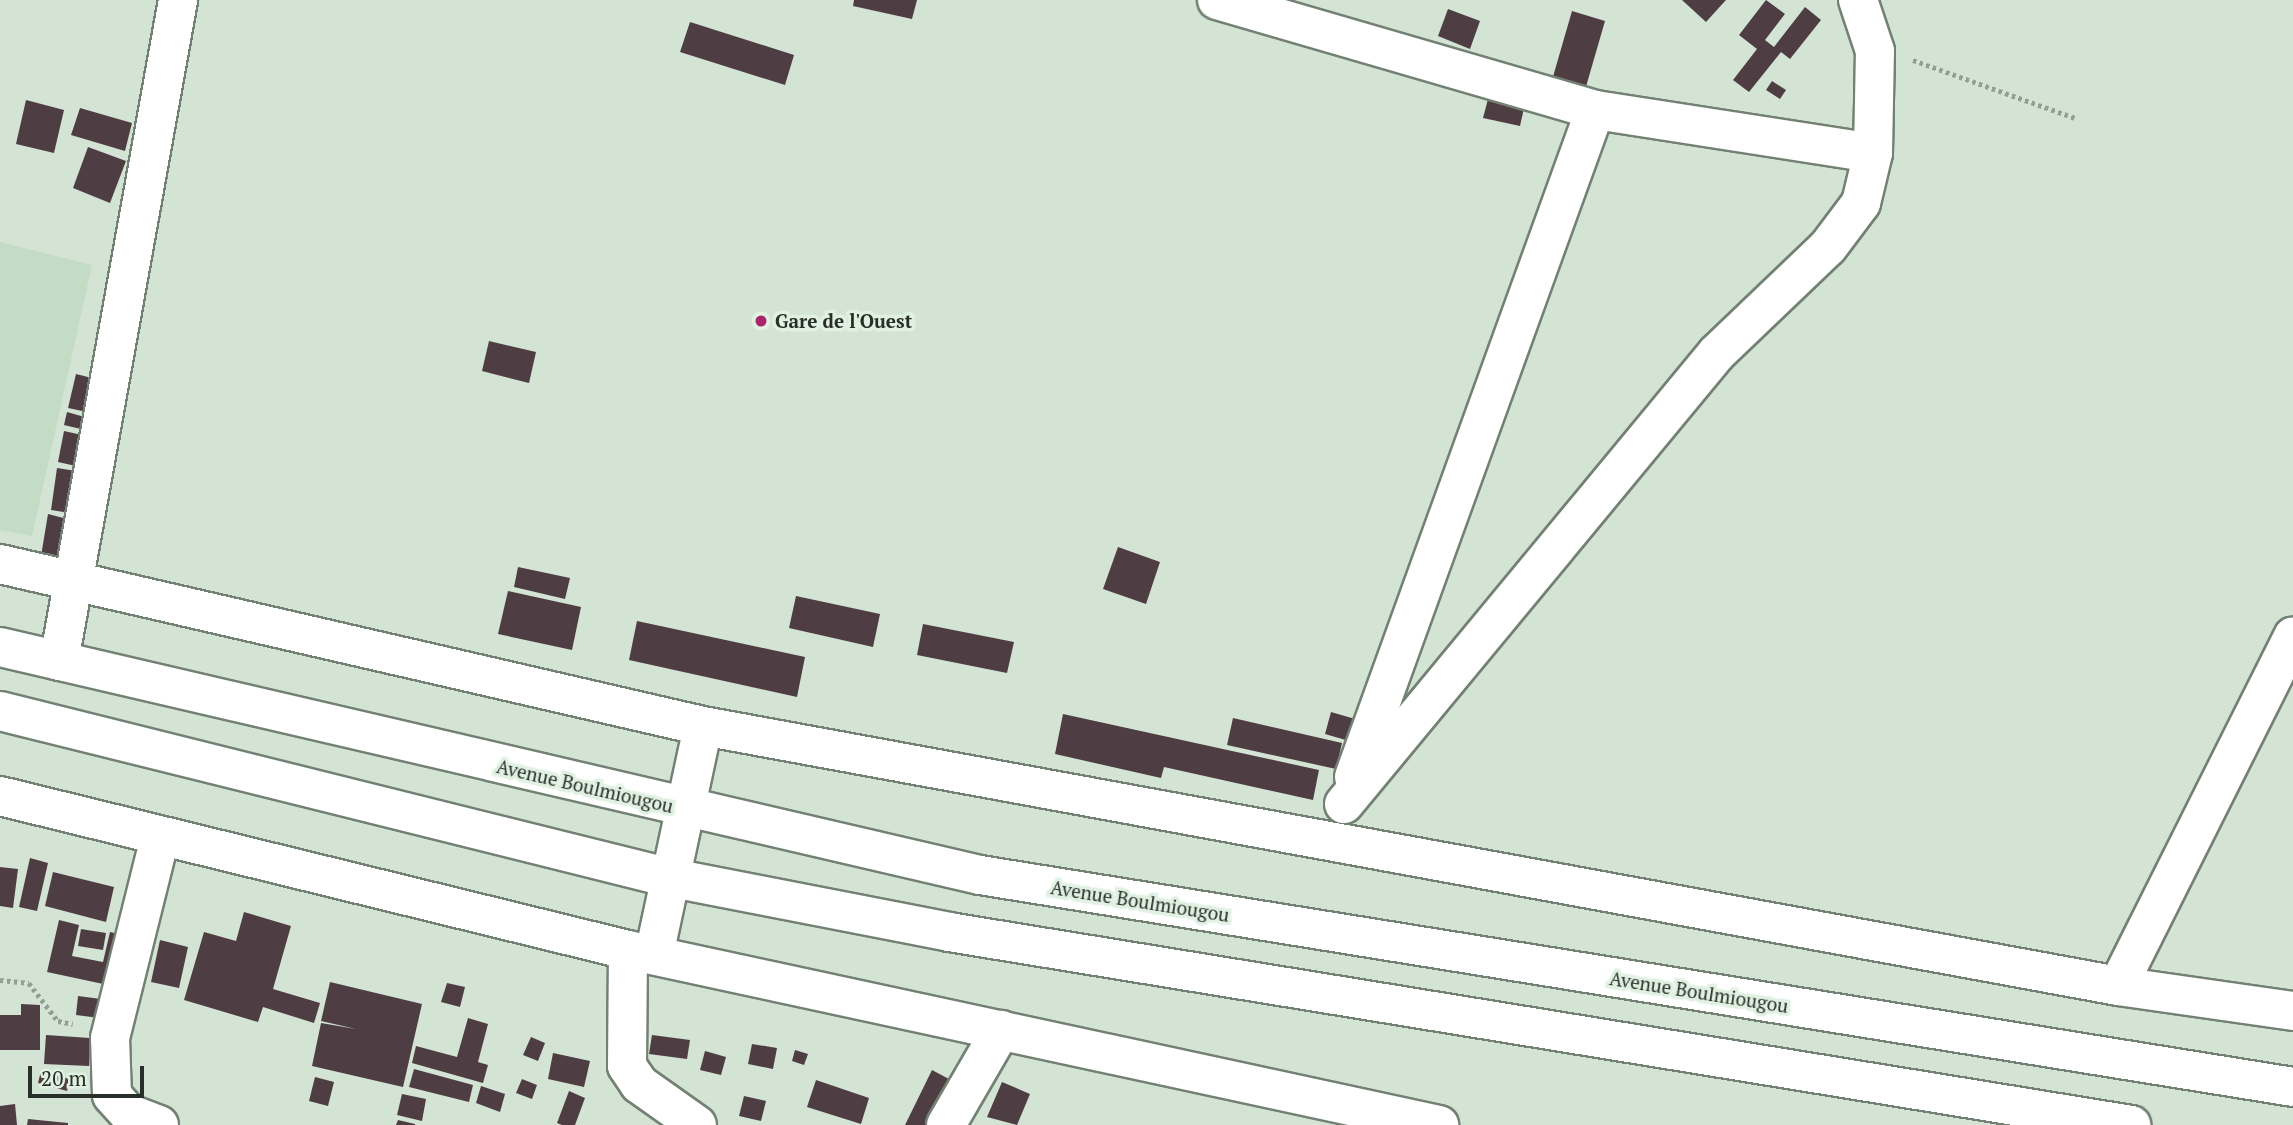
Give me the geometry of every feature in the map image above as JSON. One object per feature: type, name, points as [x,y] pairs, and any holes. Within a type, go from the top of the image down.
[{"type":"main road","points":[[59,661],[177,0]]},
{"type":"main road","points":[[1217,0],[1595,110],[1873,153]]},
{"type":"main road","points":[[1344,804],[1717,353],[1828,247],[1861,203],[1873,153],[1875,51],[1858,0]]},
{"type":"main road","points":[[1331,841],[1595,110]]},
{"type":"main road","points":[[0,564],[702,726],[2118,986],[2293,1011]]},
{"type":"main road","points":[[2118,986],[2293,636]]},
{"type":"main road","name":"Avenue Boulmiougou","points":[[0,647],[686,810],[980,875],[2293,1087]]},
{"type":"main road","points":[[0,711],[667,877],[950,932],[2131,1125]]},
{"type":"main road","points":[[697,1125],[639,1084],[627,1066],[641,952],[667,877],[686,810],[702,726]]},
{"type":"main road","points":[[0,796],[160,838],[641,952],[1439,1125]]},
{"type":"main road","points":[[159,1125],[128,1113],[112,1095],[110,1038],[160,838]]},
{"type":"main road","points":[[946,1125],[1001,1030]]},
{"type":"path","points":[[1875,51],[1945,68],[2075,118]]},
{"type":"path","points":[[0,980],[29,983],[58,1021],[110,1038]]},
{"type":"shaded area","points":[[0,242],[92,265],[32,536],[0,530]]},
{"type":"building","points":[[854,0],[917,0],[912,19],[853,6]]},
{"type":"building","points":[[1682,0],[1726,0],[1706,22]]},
{"type":"building","points":[[1766,0],[1785,14],[1765,40],[1774,47],[1805,7],[1821,20],[1790,59],[1781,52],[1749,92],[1733,80],[1757,49],[1739,35]]},
{"type":"building","points":[[1448,9],[1480,21],[1470,49],[1438,36]]},
{"type":"building","points":[[1572,11],[1605,21],[1583,97],[1550,87]]},
{"type":"building","points":[[690,22],[794,55],[785,85],[680,52]]},
{"type":"building","points":[[1772,81],[1786,90],[1780,99],[1766,90]]},
{"type":"building","points":[[1488,99],[1524,108],[1520,126],[1483,118]]},
{"type":"building","points":[[26,100],[64,110],[54,153],[16,144]]},
{"type":"building","points":[[80,108],[132,123],[125,151],[71,135]]},
{"type":"building","points":[[88,147],[126,161],[110,203],[73,188]]},
{"type":"building","points":[[489,341],[536,352],[529,383],[482,371]]},
{"type":"building","points":[[76,374],[100,380],[92,413],[68,408]]},
{"type":"building","points":[[67,412],[88,418],[85,430],[64,425]]},
{"type":"building","points":[[64,431],[82,435],[76,466],[58,462]]},
{"type":"building","points":[[57,468],[76,471],[70,513],[51,510]]},
{"type":"building","points":[[48,514],[71,520],[63,560],[41,556]]},
{"type":"building","points":[[1118,547],[1160,562],[1146,604],[1103,589]]},
{"type":"building","points":[[518,567],[570,578],[565,599],[514,587]]},
{"type":"building","points":[[508,591],[581,607],[572,650],[498,634]]},
{"type":"building","points":[[796,596],[880,614],[873,647],[789,628]]},
{"type":"building","points":[[637,621],[805,657],[797,697],[629,660]]},
{"type":"building","points":[[923,624],[1014,642],[1007,673],[917,655]]},
{"type":"building","points":[[1331,712],[1362,721],[1356,743],[1325,734]]},
{"type":"building","points":[[1063,714],[1319,770],[1313,800],[1164,767],[1161,778],[1055,754]]},
{"type":"building","points":[[1233,718],[1342,743],[1336,769],[1227,745]]},
{"type":"building","points":[[30,858],[48,863],[37,911],[19,907]]},
{"type":"building","points":[[0,867],[18,869],[13,908],[0,906]]},
{"type":"building","points":[[53,872],[114,887],[106,922],[45,906]]},
{"type":"building","points":[[244,912],[291,926],[273,989],[320,1003],[314,1023],[263,1007],[258,1022],[184,1000],[204,932],[236,941]]},
{"type":"building","points":[[59,920],[79,925],[72,956],[103,962],[110,932],[119,934],[108,985],[47,972]]},
{"type":"building","points":[[81,929],[106,933],[103,950],[78,946]]},
{"type":"building","points":[[160,940],[188,947],[179,988],[151,982]]},
{"type":"building","points":[[330,982],[422,1004],[403,1087],[312,1066],[321,1023],[356,1029],[321,1021]]},
{"type":"building","points":[[447,983],[465,987],[460,1007],[441,1002]]},
{"type":"building","points":[[78,996],[109,1000],[107,1019],[76,1015]]},
{"type":"building","points":[[21,1004],[40,1005],[40,1050],[0,1050],[0,1015],[21,1015]]},
{"type":"building","points":[[468,1018],[488,1024],[478,1062],[488,1065],[483,1083],[412,1063],[416,1046],[457,1057]]},
{"type":"building","points":[[46,1035],[90,1038],[89,1066],[44,1064]]},
{"type":"building","points":[[652,1035],[690,1040],[687,1059],[649,1054]]},
{"type":"building","points":[[531,1037],[545,1043],[538,1061],[523,1055]]},
{"type":"building","points":[[752,1044],[777,1048],[773,1069],[748,1064]]},
{"type":"building","points":[[795,1050],[808,1054],[804,1065],[792,1061]]},
{"type":"building","points":[[705,1051],[726,1057],[721,1075],[700,1070]]},
{"type":"building","points":[[553,1053],[590,1061],[584,1087],[548,1079]]},
{"type":"building","points":[[414,1069],[473,1085],[469,1102],[409,1087]]},
{"type":"building","points":[[932,1070],[949,1079],[926,1125],[905,1125]]},
{"type":"building","points":[[41,1071],[70,1079],[67,1091],[38,1083]]},
{"type":"building","points":[[315,1077],[334,1082],[328,1106],[309,1101]]},
{"type":"building","points":[[522,1079],[537,1085],[532,1099],[516,1093]]},
{"type":"building","points":[[816,1080],[869,1098],[861,1124],[807,1107]]},
{"type":"building","points":[[1002,1082],[1030,1094],[1017,1125],[987,1117]]},
{"type":"building","points":[[481,1086],[505,1094],[500,1112],[476,1103]]},
{"type":"building","points":[[569,1091],[585,1098],[575,1125],[562,1125],[557,1123]]},
{"type":"building","points":[[402,1094],[426,1099],[422,1121],[397,1115]]},
{"type":"building","points":[[744,1096],[766,1101],[761,1121],[739,1116]]},
{"type":"building","points":[[15,1104],[17,1125],[0,1125],[0,1106]]},
{"type":"building","points":[[28,1119],[68,1123],[68,1125],[27,1125]]},
{"type":"building","points":[[398,1120],[415,1124],[415,1125],[396,1125]]},
{"type":"place","name":"Gare de l'Ouest","points":[[761,321]]}]
